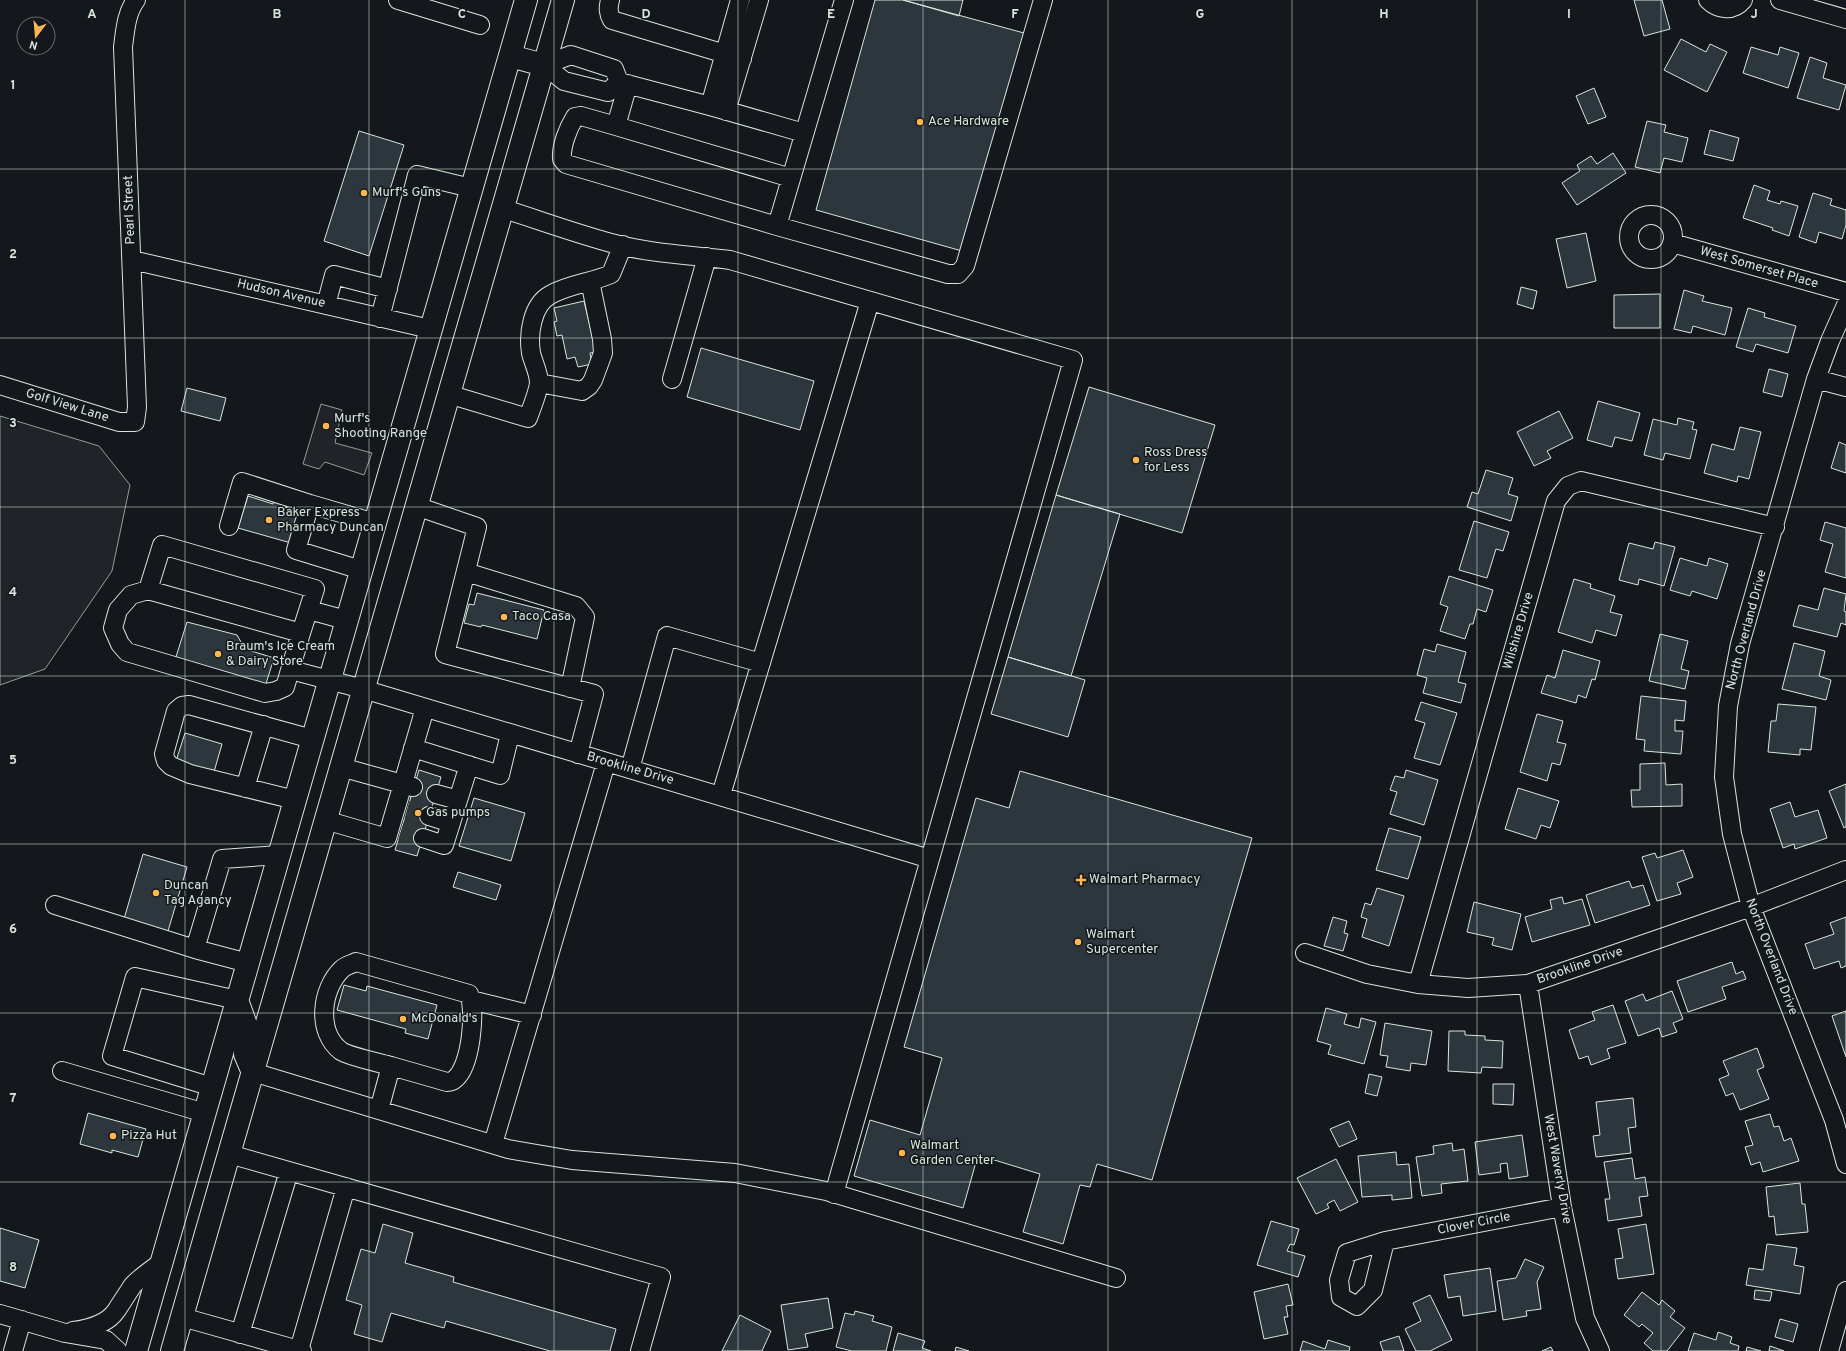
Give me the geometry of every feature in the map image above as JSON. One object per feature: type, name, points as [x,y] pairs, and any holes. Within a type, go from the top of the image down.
[{"type":"main road","points":[[136,1351],[526,0]]},
{"type":"main road","points":[[172,1351],[501,208],[563,0]]},
{"type":"main road","points":[[510,56],[544,65]]},
{"type":"main road","points":[[237,1000],[246,1025],[246,1054],[252,1072]]},
{"type":"street","name":"Pearl Street","points":[[135,422],[137,407],[123,47],[126,25],[133,4],[136,0]]},
{"type":"street","points":[[398,0],[480,25]]},
{"type":"street","points":[[610,0],[608,7],[612,20],[733,56]]},
{"type":"street","points":[[733,56],[740,0]]},
{"type":"street","points":[[718,108],[733,56],[759,0]]},
{"type":"street","points":[[777,226],[844,0]]},
{"type":"street","points":[[791,178],[581,116],[575,117],[571,124],[562,153],[562,159],[566,164],[948,274],[958,274],[965,266],[1043,0]]},
{"type":"street","points":[[1708,0],[1719,8],[1726,9],[1734,7],[1743,0]]},
{"type":"street","points":[[1780,0],[1846,19]]},
{"type":"street","points":[[544,65],[571,56],[614,69],[624,84],[616,126]]},
{"type":"street","points":[[544,65],[564,81],[608,92],[624,84],[718,108],[804,133]]},
{"type":"street","points":[[380,318],[417,175],[471,188]]},
{"type":"street","points":[[501,208],[623,246],[658,252],[730,260],[1073,360],[834,1194]]},
{"type":"street","name":"West Somerset Place","points":[[1672,243],[1846,292]]},
{"type":"street","points":[[448,394],[528,418],[539,383],[531,352],[530,334],[534,317],[541,302],[550,295],[572,286],[590,282],[610,274],[623,246]]},
{"type":"street","points":[[672,379],[707,257]]},
{"type":"street","name":"Hudson Avenue","points":[[132,260],[430,330]]},
{"type":"street","points":[[326,305],[334,275],[388,289]]},
{"type":"street","points":[[539,383],[582,390],[589,386],[593,380],[604,353],[590,282]]},
{"type":"street","points":[[721,795],[870,301]]},
{"type":"street","name":"North Overland Drive","points":[[1846,305],[1830,341],[1816,379],[1775,527],[1740,644],[1728,706],[1724,777],[1732,834],[1751,907],[1840,1118],[1846,1164]]},
{"type":"street","points":[[1816,379],[1846,387]]},
{"type":"street","name":"Golf View Lane","points":[[0,385],[119,422],[135,422]]},
{"type":"street","points":[[229,526],[242,482],[375,523]]},
{"type":"street","name":"Wilshire Drive","points":[[1418,984],[1556,500],[1568,486],[1581,482],[1775,527]]},
{"type":"street","points":[[310,504],[296,550],[361,570]]},
{"type":"street","points":[[416,506],[477,527],[445,654],[594,694],[578,754]]},
{"type":"street","points":[[148,590],[162,545],[315,589],[286,687],[265,693],[127,652],[120,644],[113,628],[118,610],[131,595],[148,590],[301,634]]},
{"type":"street","points":[[466,572],[576,606],[585,617],[570,688]]},
{"type":"street","points":[[309,610],[346,620]]},
{"type":"street","points":[[630,769],[667,636],[761,663]]},
{"type":"street","name":"Brookline Drive","points":[[291,670],[363,689],[510,734],[721,795],[930,859]]},
{"type":"street","points":[[295,800],[190,774],[171,766],[166,761],[164,754],[176,711],[182,706],[189,705],[312,738]]},
{"type":"street","points":[[325,820],[387,838],[395,830],[408,786],[413,748],[425,708]]},
{"type":"street","points":[[246,788],[264,725]]},
{"type":"street","points":[[413,748],[500,775],[510,734]]},
{"type":"street","points":[[493,1144],[606,762]]},
{"type":"street","points":[[423,838],[444,845],[469,765]]},
{"type":"street","points":[[341,766],[408,786]]},
{"type":"street","points":[[436,794],[458,800]]},
{"type":"street","points":[[429,816],[451,823]]},
{"type":"street","points":[[195,949],[222,859],[279,855]]},
{"type":"street","name":"Brookline Drive","points":[[1305,953],[1367,974],[1418,984],[1468,988],[1528,984],[1751,907],[1846,870]]},
{"type":"street","points":[[55,905],[195,949],[248,963]]},
{"type":"street","points":[[356,962],[469,994],[471,1000],[471,1036],[469,1054],[463,1069],[455,1080],[447,1082],[391,1066],[342,1052],[330,1039],[325,1022],[324,1005],[327,992],[343,968],[356,962]]},
{"type":"street","points":[[212,1087],[112,1056],[135,977],[237,1000]]},
{"type":"street","name":"West Waverly Drive","points":[[1528,984],[1562,1207],[1585,1318],[1600,1351]]},
{"type":"street","points":[[471,1000],[532,1015]]},
{"type":"street","points":[[379,1110],[391,1066]]},
{"type":"street","points":[[62,1071],[205,1113]]},
{"type":"street","points":[[252,1072],[508,1149],[572,1160],[735,1173],[834,1194],[1116,1278]]},
{"type":"street","points":[[229,1154],[661,1277],[640,1351]]},
{"type":"street","points":[[240,1334],[289,1171]]},
{"type":"street","points":[[182,1317],[300,1350],[346,1187]]},
{"type":"street","name":"Clover Circle","points":[[1385,1241],[1562,1207]]},
{"type":"street","points":[[65,1333],[83,1330],[103,1323],[115,1312],[125,1296],[144,1275],[162,1262]]},
{"type":"street","points":[[1829,1351],[1846,1290]]},
{"type":"street","points":[[0,1314],[65,1333],[106,1340],[118,1351]]},
{"type":"street","points":[[13,1351],[22,1320]]},
{"type":"shaded area","name":"Murf's Shooting Range","points":[[321,404],[342,410],[335,443],[372,453],[364,475],[325,462],[319,469],[303,464]]},
{"type":"shaded area","points":[[0,416],[99,446],[130,485],[112,571],[45,669],[0,685]]},
{"type":"building","name":"Ace Hardware","points":[[875,0],[903,0],[1024,33],[962,251],[816,210]]},
{"type":"building","points":[[903,0],[963,0],[959,16]]},
{"type":"building","points":[[1634,0],[1662,0],[1670,29],[1644,36]]},
{"type":"building","points":[[1681,39],[1706,52],[1710,44],[1727,52],[1707,92],[1664,70]]},
{"type":"building","points":[[1751,47],[1778,55],[1780,47],[1799,53],[1788,88],[1743,73]]},
{"type":"building","points":[[1810,57],[1827,63],[1823,78],[1846,85],[1839,110],[1797,98]]},
{"type":"building","points":[[1594,88],[1606,117],[1588,124],[1576,96]]},
{"type":"building","points":[[1647,121],[1666,125],[1664,132],[1688,138],[1682,162],[1664,158],[1660,173],[1635,167]]},
{"type":"building","points":[[1710,130],[1739,138],[1733,161],[1704,154]]},
{"type":"building","name":"Murf's Guns","points":[[359,131],[404,145],[369,256],[324,241]]},
{"type":"building","points":[[1613,153],[1626,173],[1577,205],[1562,183],[1580,171],[1577,165],[1591,156],[1597,164]]},
{"type":"building","points":[[1754,185],[1770,191],[1767,200],[1780,204],[1781,201],[1798,206],[1789,236],[1772,230],[1773,228],[1743,218]]},
{"type":"building","points":[[1813,193],[1832,199],[1830,205],[1846,210],[1846,225],[1842,239],[1819,232],[1816,243],[1799,237]]},
{"type":"building","points":[[1586,233],[1596,281],[1567,288],[1556,239]]},
{"type":"building","points":[[1521,287],[1537,291],[1533,309],[1517,304]]},
{"type":"building","points":[[1684,290],[1704,296],[1702,301],[1732,308],[1725,335],[1693,326],[1691,333],[1674,329]]},
{"type":"building","points":[[1660,294],[1660,328],[1614,328],[1614,295]]},
{"type":"building","points":[[584,301],[596,352],[590,353],[592,364],[578,367],[575,357],[567,359],[562,335],[557,336],[554,322],[557,321],[554,308]]},
{"type":"building","points":[[1748,308],[1765,313],[1764,317],[1796,326],[1788,353],[1756,344],[1753,352],[1736,347]]},
{"type":"building","points":[[701,348],[814,381],[800,430],[687,397]]},
{"type":"building","points":[[1769,369],[1788,374],[1782,397],[1763,392]]},
{"type":"building","name":"Ross Dress for Less","points":[[1089,387],[1215,425],[1182,533],[1056,495]]},
{"type":"building","points":[[187,388],[226,398],[220,421],[181,411]]},
{"type":"building","points":[[1598,401],[1640,413],[1632,441],[1615,437],[1612,447],[1587,440]]},
{"type":"building","points":[[1559,411],[1573,438],[1547,451],[1551,458],[1534,466],[1517,432]]},
{"type":"building","points":[[1678,418],[1694,422],[1692,429],[1697,430],[1690,459],[1665,453],[1663,460],[1644,455],[1653,419],[1677,425]]},
{"type":"building","points":[[1740,427],[1761,432],[1749,479],[1738,476],[1737,482],[1704,473],[1712,444],[1734,450]]},
{"type":"building","points":[[1839,442],[1846,445],[1846,473],[1831,468]]},
{"type":"building","points":[[1486,470],[1513,478],[1508,494],[1518,497],[1511,521],[1467,507],[1472,492],[1478,494]]},
{"type":"building","points":[[1056,495],[1120,514],[1071,676],[1008,657]]},
{"type":"building","name":"Baker Express Pharmacy Duncan","points":[[248,496],[273,504],[275,496],[288,500],[285,507],[300,512],[291,543],[238,528]]},
{"type":"building","points":[[1474,521],[1509,532],[1503,551],[1496,549],[1487,578],[1459,570]]},
{"type":"building","points":[[1825,522],[1846,528],[1846,578],[1825,572],[1833,544],[1820,540]]},
{"type":"building","points":[[1655,542],[1675,547],[1664,586],[1639,579],[1638,585],[1619,580],[1629,543],[1653,549]]},
{"type":"building","points":[[1680,558],[1707,566],[1709,558],[1728,564],[1717,599],[1692,591],[1690,596],[1670,590]]},
{"type":"building","points":[[1449,576],[1493,590],[1486,612],[1477,609],[1473,624],[1470,624],[1465,639],[1440,631],[1448,607],[1440,604]]},
{"type":"building","points":[[1574,579],[1591,584],[1590,588],[1615,596],[1610,612],[1622,615],[1616,636],[1596,630],[1592,643],[1558,632]]},
{"type":"building","points":[[1824,588],[1846,594],[1844,611],[1846,612],[1846,625],[1841,623],[1837,637],[1793,626],[1799,605],[1818,610]]},
{"type":"building","name":"Taco Casa","points":[[477,593],[544,610],[537,639],[482,625],[481,627],[464,623],[469,604],[474,605]]},
{"type":"building","name":"Braum's Ice Cream & Dairy Store","points":[[187,622],[237,635],[245,649],[274,658],[264,690],[174,663]]},
{"type":"building","points":[[1660,634],[1688,641],[1681,669],[1689,671],[1685,689],[1649,681]]},
{"type":"building","points":[[1794,643],[1825,651],[1819,676],[1831,680],[1826,700],[1782,689]]},
{"type":"building","points":[[1437,644],[1466,652],[1458,682],[1466,684],[1461,703],[1423,693],[1427,678],[1417,675],[1424,649],[1435,652]]},
{"type":"building","points":[[1563,650],[1600,661],[1595,680],[1592,679],[1586,698],[1578,695],[1576,703],[1541,693],[1547,675],[1555,678]]},
{"type":"building","points":[[1008,657],[1085,680],[1068,737],[991,714]]},
{"type":"building","points":[[1641,696],[1686,701],[1684,721],[1675,720],[1675,731],[1683,731],[1681,754],[1644,751],[1645,740],[1636,739]]},
{"type":"building","points":[[1421,702],[1457,713],[1440,765],[1414,758],[1425,723],[1415,720]]},
{"type":"building","points":[[1778,704],[1816,707],[1811,750],[1800,749],[1800,755],[1768,752],[1771,721],[1776,721]]},
{"type":"building","points":[[1537,714],[1563,721],[1557,742],[1566,744],[1560,765],[1552,763],[1547,781],[1520,772]]},
{"type":"building","points":[[185,733],[222,744],[214,772],[176,761]]},
{"type":"building","points":[[1665,763],[1666,785],[1682,784],[1682,806],[1632,807],[1631,790],[1640,790],[1640,764]]},
{"type":"building","name":"Gas pumps","points":[[419,770],[441,777],[417,856],[395,850]]},
{"type":"building","points":[[1406,770],[1438,780],[1424,825],[1390,814],[1397,792],[1390,790],[1395,776],[1404,778]]},
{"type":"building","name":"Walmart Supercenter","points":[[1020,771],[1252,838],[1152,1180],[1097,1164],[1090,1187],[1080,1185],[1063,1244],[1023,1232],[1040,1174],[978,1155],[963,1208],[854,1176],[870,1120],[920,1135],[942,1058],[904,1047],[976,798],[1009,808]]},
{"type":"building","points":[[1846,784],[1846,827],[1844,828],[1829,791]]},
{"type":"building","points":[[1518,788],[1559,801],[1550,828],[1541,825],[1536,839],[1505,829]]},
{"type":"building","points":[[474,798],[525,813],[511,861],[459,846]]},
{"type":"building","points":[[1790,802],[1795,817],[1818,810],[1827,838],[1795,849],[1794,844],[1783,848],[1770,809]]},
{"type":"building","points":[[1389,828],[1421,837],[1408,879],[1376,870]]},
{"type":"building","points":[[1683,850],[1693,877],[1677,883],[1681,894],[1657,901],[1642,857],[1655,853],[1657,858]]},
{"type":"building","name":"Duncan Tag Agancy","points":[[143,854],[187,867],[168,931],[124,919]]},
{"type":"building","points":[[458,872],[501,885],[496,900],[453,887]]},
{"type":"building","points":[[1629,881],[1632,888],[1643,885],[1650,905],[1595,923],[1586,895]]},
{"type":"building","points":[[1377,888],[1404,896],[1389,946],[1362,937],[1367,919],[1361,917],[1365,903],[1371,905]]},
{"type":"building","points":[[1562,897],[1564,904],[1582,899],[1590,925],[1532,942],[1525,917],[1552,909],[1550,900]]},
{"type":"building","points":[[1474,902],[1521,914],[1512,950],[1492,945],[1494,938],[1467,932]]},
{"type":"building","points":[[1333,917],[1347,921],[1344,933],[1348,934],[1343,951],[1324,946]]},
{"type":"building","points":[[1846,917],[1846,966],[1841,968],[1839,961],[1814,969],[1805,944],[1834,934],[1830,923]]},
{"type":"building","points":[[1732,962],[1736,974],[1743,971],[1746,979],[1722,987],[1726,999],[1688,1012],[1677,981]]},
{"type":"building","name":"McDonald's","points":[[344,985],[366,991],[367,986],[437,1005],[428,1039],[405,1033],[406,1029],[337,1010]]},
{"type":"building","points":[[1672,991],[1683,1019],[1673,1023],[1677,1032],[1662,1037],[1659,1028],[1638,1036],[1625,1001],[1643,994],[1646,1001]]},
{"type":"building","points":[[1613,1005],[1626,1043],[1607,1049],[1610,1058],[1591,1065],[1588,1056],[1579,1059],[1569,1030],[1595,1020],[1592,1012]]},
{"type":"building","points":[[1326,1008],[1347,1014],[1344,1024],[1359,1028],[1361,1018],[1376,1022],[1364,1064],[1328,1054],[1331,1045],[1317,1041]]},
{"type":"building","points":[[1846,1011],[1846,1057],[1832,1016]]},
{"type":"building","points":[[1385,1023],[1432,1031],[1426,1065],[1411,1063],[1410,1071],[1386,1067],[1388,1056],[1380,1055]]},
{"type":"building","points":[[1449,1031],[1465,1031],[1465,1035],[1485,1036],[1485,1040],[1503,1041],[1502,1068],[1482,1067],[1481,1073],[1448,1071]]},
{"type":"building","points":[[1757,1048],[1764,1067],[1757,1070],[1769,1099],[1740,1110],[1733,1093],[1726,1096],[1719,1079],[1729,1075],[1723,1061]]},
{"type":"building","points":[[1369,1074],[1382,1077],[1377,1096],[1365,1093]]},
{"type":"building","points":[[1493,1084],[1514,1084],[1513,1105],[1493,1104]]},
{"type":"building","points":[[1633,1098],[1636,1127],[1628,1128],[1631,1153],[1596,1157],[1593,1136],[1600,1135],[1596,1102]]},
{"type":"building","name":"Pizza Hut","points":[[88,1113],[146,1129],[138,1157],[112,1150],[112,1153],[80,1144]]},
{"type":"building","points":[[1770,1114],[1774,1127],[1779,1126],[1784,1141],[1791,1138],[1799,1161],[1763,1172],[1760,1162],[1751,1165],[1745,1147],[1753,1145],[1745,1121]]},
{"type":"building","points":[[1349,1121],[1357,1139],[1339,1147],[1330,1129]]},
{"type":"building","points":[[1522,1135],[1528,1176],[1509,1179],[1507,1163],[1500,1164],[1501,1172],[1479,1175],[1475,1142]]},
{"type":"building","points":[[1452,1143],[1453,1151],[1464,1149],[1468,1181],[1441,1184],[1442,1193],[1422,1196],[1416,1157],[1434,1154],[1433,1146]]},
{"type":"building","points":[[1396,1152],[1397,1165],[1409,1164],[1412,1198],[1392,1200],[1392,1195],[1362,1197],[1358,1156]]},
{"type":"building","points":[[1632,1158],[1635,1179],[1645,1177],[1648,1196],[1639,1197],[1642,1216],[1608,1221],[1605,1199],[1610,1199],[1604,1162]]},
{"type":"building","points":[[1336,1159],[1358,1202],[1340,1211],[1334,1200],[1327,1204],[1329,1208],[1316,1214],[1297,1178]]},
{"type":"building","points":[[1800,1183],[1802,1204],[1805,1204],[1808,1232],[1776,1235],[1774,1216],[1769,1217],[1766,1187]]},
{"type":"building","points":[[1271,1221],[1299,1229],[1294,1245],[1290,1244],[1287,1251],[1305,1256],[1298,1277],[1257,1265]]},
{"type":"building","points":[[383,1224],[413,1233],[405,1263],[454,1277],[453,1282],[616,1329],[610,1351],[550,1351],[446,1321],[444,1328],[391,1313],[382,1342],[354,1334],[362,1305],[346,1300],[361,1249],[375,1253]]},
{"type":"building","points":[[1646,1224],[1654,1274],[1618,1279],[1615,1259],[1623,1258],[1618,1229]]},
{"type":"building","points":[[0,1228],[39,1240],[25,1288],[0,1281]]},
{"type":"building","points":[[1767,1244],[1797,1248],[1794,1265],[1804,1267],[1800,1294],[1746,1285],[1749,1268],[1763,1270]]},
{"type":"building","points":[[1525,1259],[1544,1267],[1537,1282],[1541,1309],[1526,1311],[1527,1316],[1503,1320],[1497,1281],[1516,1278]]},
{"type":"building","points":[[1490,1268],[1496,1311],[1463,1316],[1460,1296],[1448,1298],[1444,1275]]},
{"type":"building","points":[[1288,1284],[1293,1305],[1286,1306],[1288,1317],[1284,1317],[1288,1334],[1264,1339],[1254,1292]]},
{"type":"building","points":[[1755,1290],[1772,1292],[1770,1301],[1754,1299]]},
{"type":"building","points":[[1642,1292],[1659,1305],[1662,1300],[1675,1311],[1670,1317],[1685,1328],[1667,1351],[1653,1351],[1644,1343],[1653,1333],[1642,1324],[1639,1327],[1624,1315]]},
{"type":"building","points":[[1430,1295],[1452,1340],[1430,1351],[1416,1351],[1405,1329],[1421,1321],[1413,1303]]},
{"type":"building","points":[[828,1298],[833,1328],[805,1334],[808,1347],[788,1350],[781,1305]]},
{"type":"building","points":[[855,1311],[874,1316],[872,1321],[892,1327],[886,1351],[852,1351],[836,1347],[845,1313],[854,1315]]},
{"type":"building","points":[[740,1315],[771,1331],[762,1351],[722,1351]]},
{"type":"building","points":[[1780,1319],[1798,1324],[1793,1342],[1775,1337]]},
{"type":"building","points":[[1718,1332],[1732,1337],[1730,1343],[1739,1346],[1738,1351],[1688,1351],[1694,1333],[1716,1340]]},
{"type":"building","points":[[898,1333],[925,1341],[922,1348],[931,1351],[893,1351]]},
{"type":"building","points":[[1399,1336],[1404,1351],[1383,1351],[1380,1342]]},
{"type":"building","points":[[1328,1340],[1350,1347],[1349,1351],[1300,1351],[1303,1341],[1325,1349]]},
{"type":"building","points":[[1770,1346],[1784,1351],[1769,1351]]},
{"type":"building","points":[[956,1347],[969,1351],[955,1351]]},
{"type":"building","points":[[1551,1347],[1553,1351],[1542,1351]]},
{"type":"building","points":[[1747,1347],[1761,1351],[1746,1351]]},
{"type":"tunnel","points":[[414,787],[436,794]]},
{"type":"tunnel","points":[[407,810],[429,816]]},
{"type":"tunnel","points":[[401,831],[423,838]]},
{"type":"place","name":"Ace Hardware","points":[[920,122]]},
{"type":"place","name":"Murf's Guns","points":[[364,193]]},
{"type":"place","name":"Murf's Shooting Range","points":[[326,426]]},
{"type":"place","name":"Ross Dress for Less","points":[[1136,460]]},
{"type":"place","name":"Baker Express Pharmacy Duncan","points":[[269,520]]},
{"type":"place","name":"Taco Casa","points":[[504,617]]},
{"type":"place","name":"Braum's Ice Cream & Dairy Store","points":[[218,654]]},
{"type":"place","name":"Gas pumps","points":[[418,813]]},
{"type":"place","name":"Walmart Pharmacy","points":[[1081,880]]},
{"type":"place","name":"Duncan Tag Agancy","points":[[156,893]]},
{"type":"place","name":"Walmart Supercenter","points":[[1078,942]]},
{"type":"place","name":"McDonald's","points":[[403,1019]]},
{"type":"place","name":"Pizza Hut","points":[[113,1136]]},
{"type":"place","name":"Walmart Garden Center","points":[[902,1153]]}]
